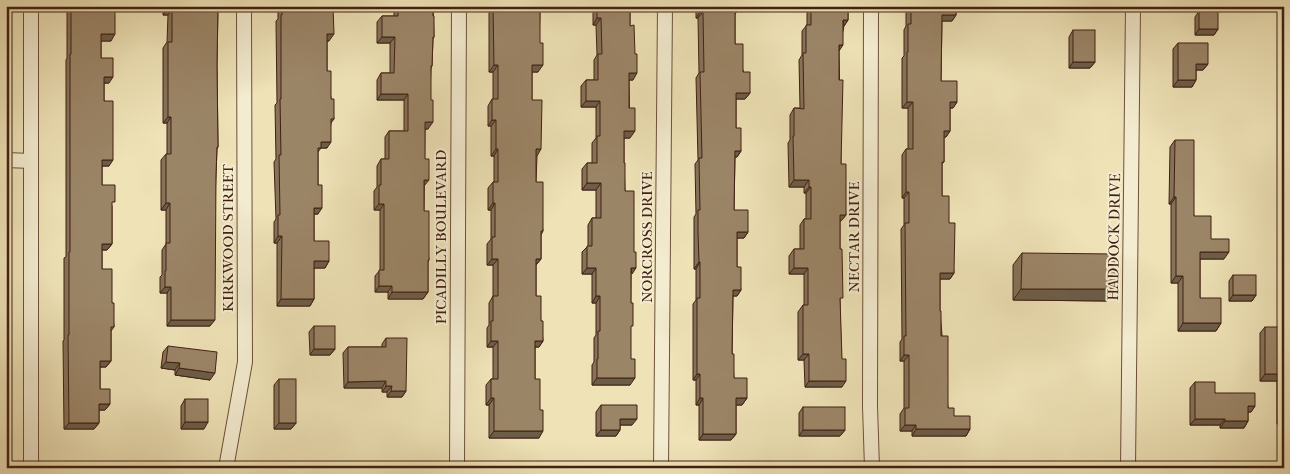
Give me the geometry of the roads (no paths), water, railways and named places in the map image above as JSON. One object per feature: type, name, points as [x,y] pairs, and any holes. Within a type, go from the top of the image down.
[{"type":"street","points":[[31,6],[31,468]]},
{"type":"street","name":"KIRKWOOD STREET","points":[[226,468],[245,362],[244,6]]},
{"type":"street","name":"PICADILLY BOULEVARD","points":[[456,468],[459,6]]},
{"type":"street","name":"NORCROSS DRIVE","points":[[661,468],[665,6]]},
{"type":"street","name":"NECTAR DRIVE","points":[[871,6],[870,406],[872,468]]},
{"type":"street","name":"HADDOCK DRIVE","points":[[1128,468],[1133,6]]},
{"type":"street","points":[[6,160],[31,161]]}]
